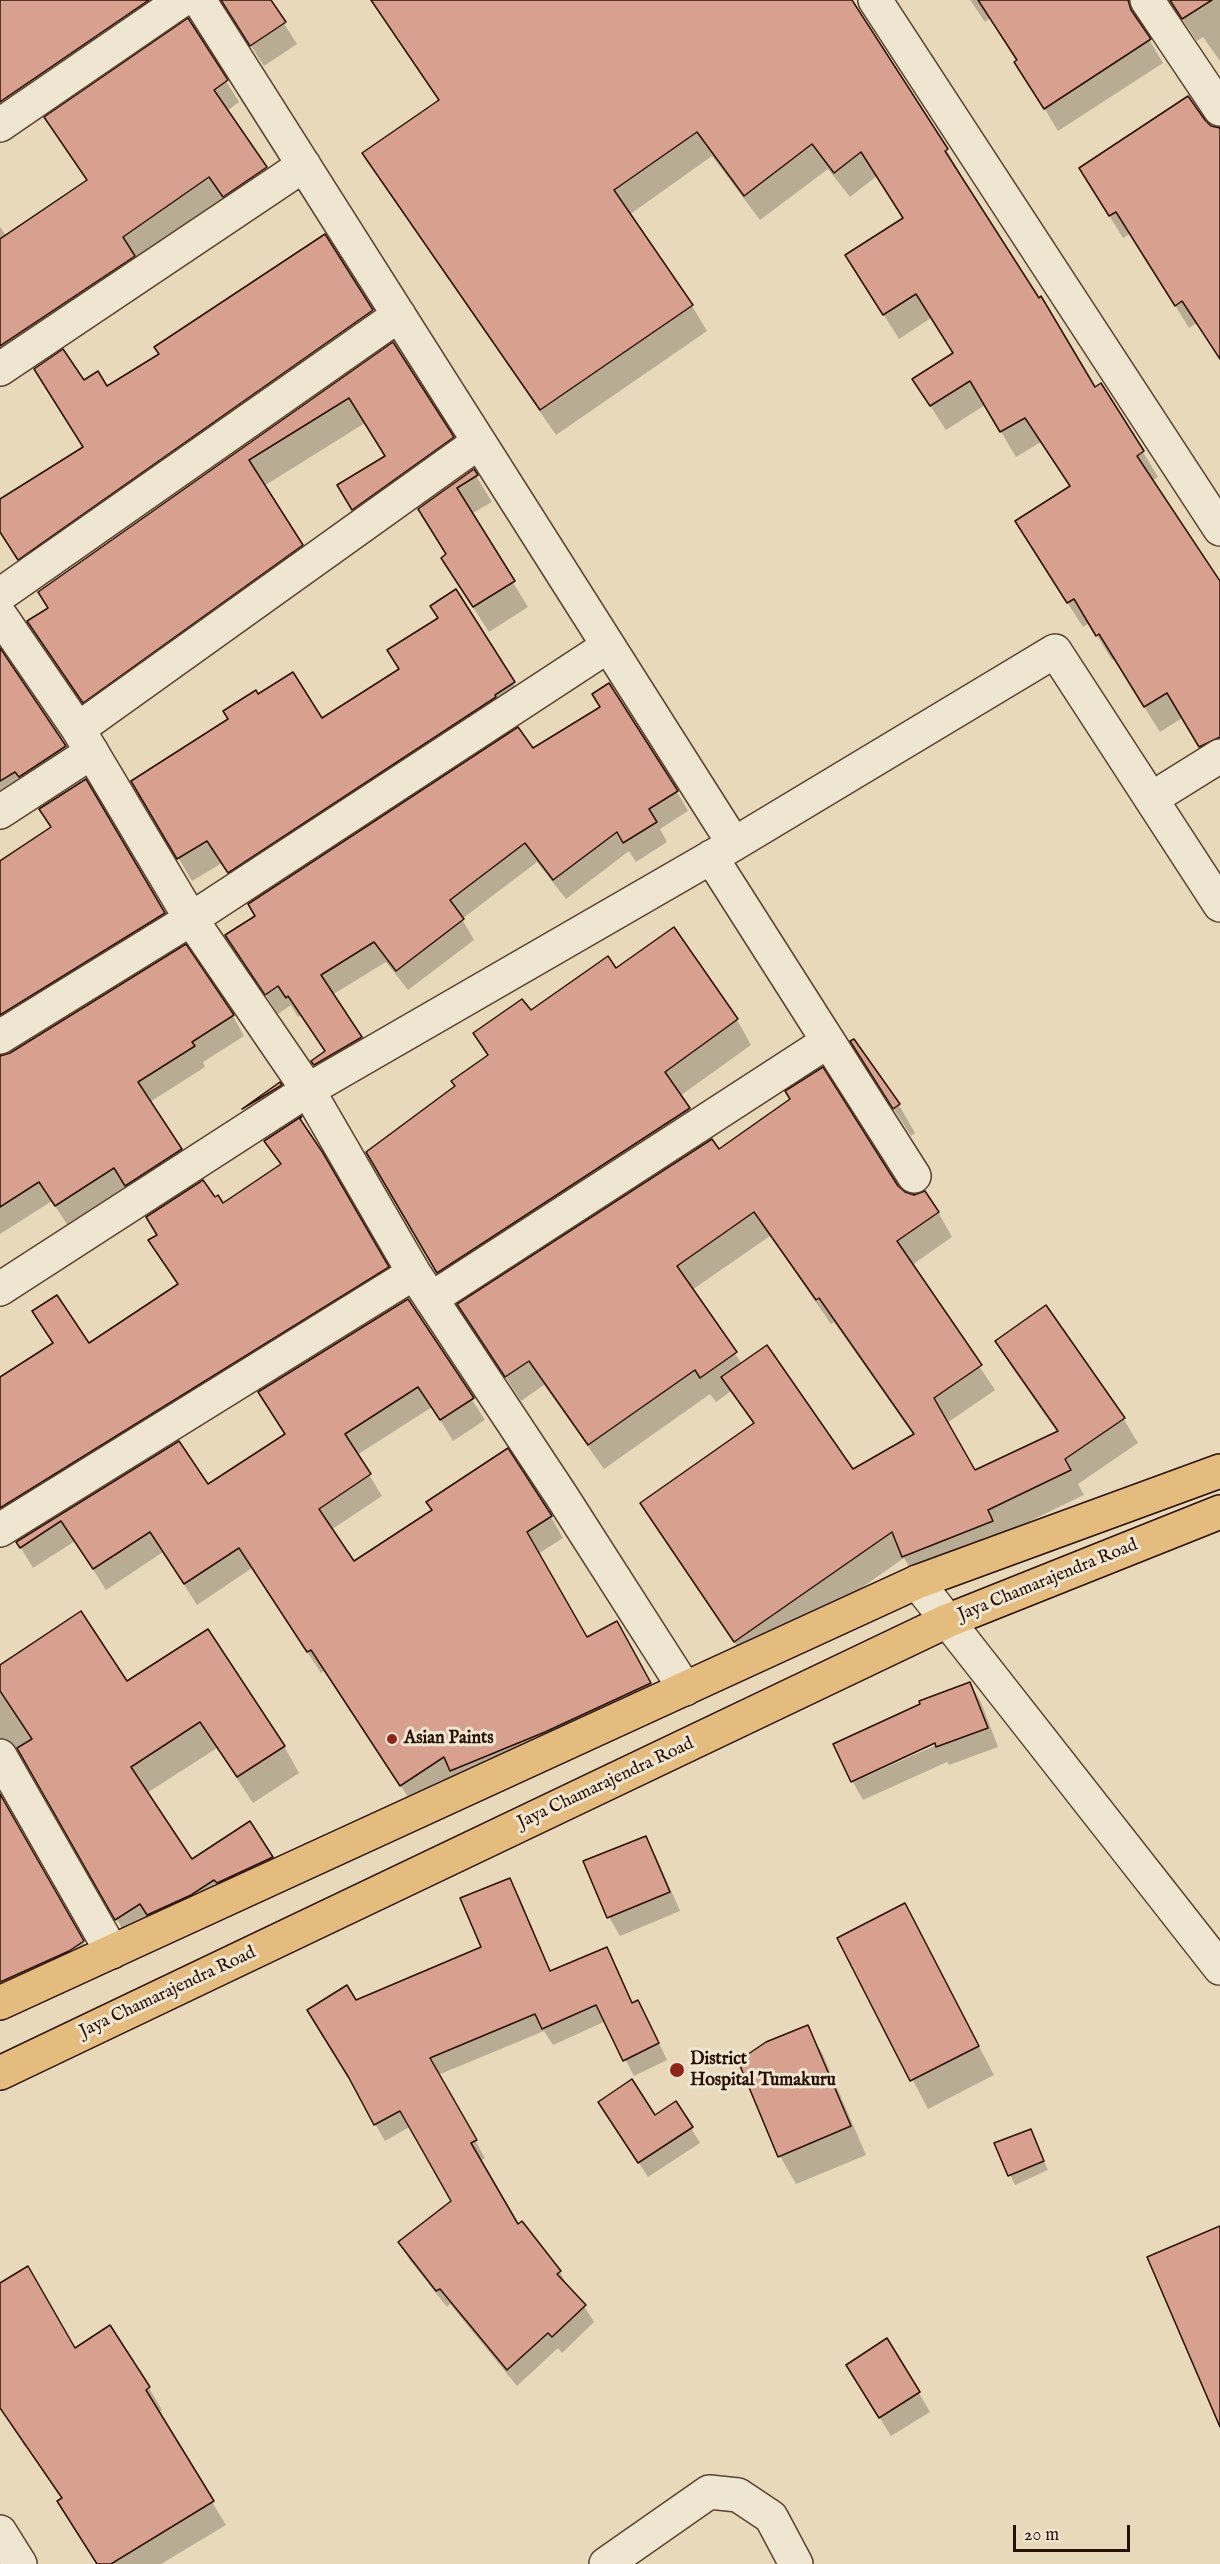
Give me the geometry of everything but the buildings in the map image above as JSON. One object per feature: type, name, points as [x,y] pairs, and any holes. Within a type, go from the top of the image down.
[{"type":"main road","points":[[0,2003],[917,1582],[1220,1470]]},
{"type":"main road","name":"Jaya Chamarajendra Road","points":[[0,2073],[947,1621],[1220,1512]]},
{"type":"street","points":[[0,125],[182,0]]},
{"type":"street","points":[[199,0],[608,646],[827,1042],[914,1176]]},
{"type":"street","points":[[875,0],[1220,529]]},
{"type":"street","points":[[1147,0],[1220,109]]},
{"type":"street","points":[[0,369],[304,165]]},
{"type":"street","points":[[0,595],[399,315]]},
{"type":"street","points":[[0,812],[85,740],[479,442]]},
{"type":"street","points":[[0,615],[85,740],[191,919],[308,1090],[422,1286],[561,1495],[685,1689]]},
{"type":"street","points":[[0,1037],[191,919],[608,646]]},
{"type":"street","points":[[0,1289],[308,1090],[723,851],[1055,651],[1220,905]]},
{"type":"street","points":[[1152,799],[1220,756]]},
{"type":"street","points":[[0,1530],[422,1286],[827,1042]]},
{"type":"street","points":[[917,1582],[1220,1968]]},
{"type":"street","points":[[0,1756],[112,1952]]},
{"type":"street","points":[[606,2564],[709,2492],[738,2495],[771,2517],[796,2564]]},
{"type":"street","points":[[0,2532],[20,2564]]},
{"type":"place","name":"Asian Paints","points":[[392,1739]]},
{"type":"place","name":"District Hospital Tumakuru","points":[[677,2070]]}]
